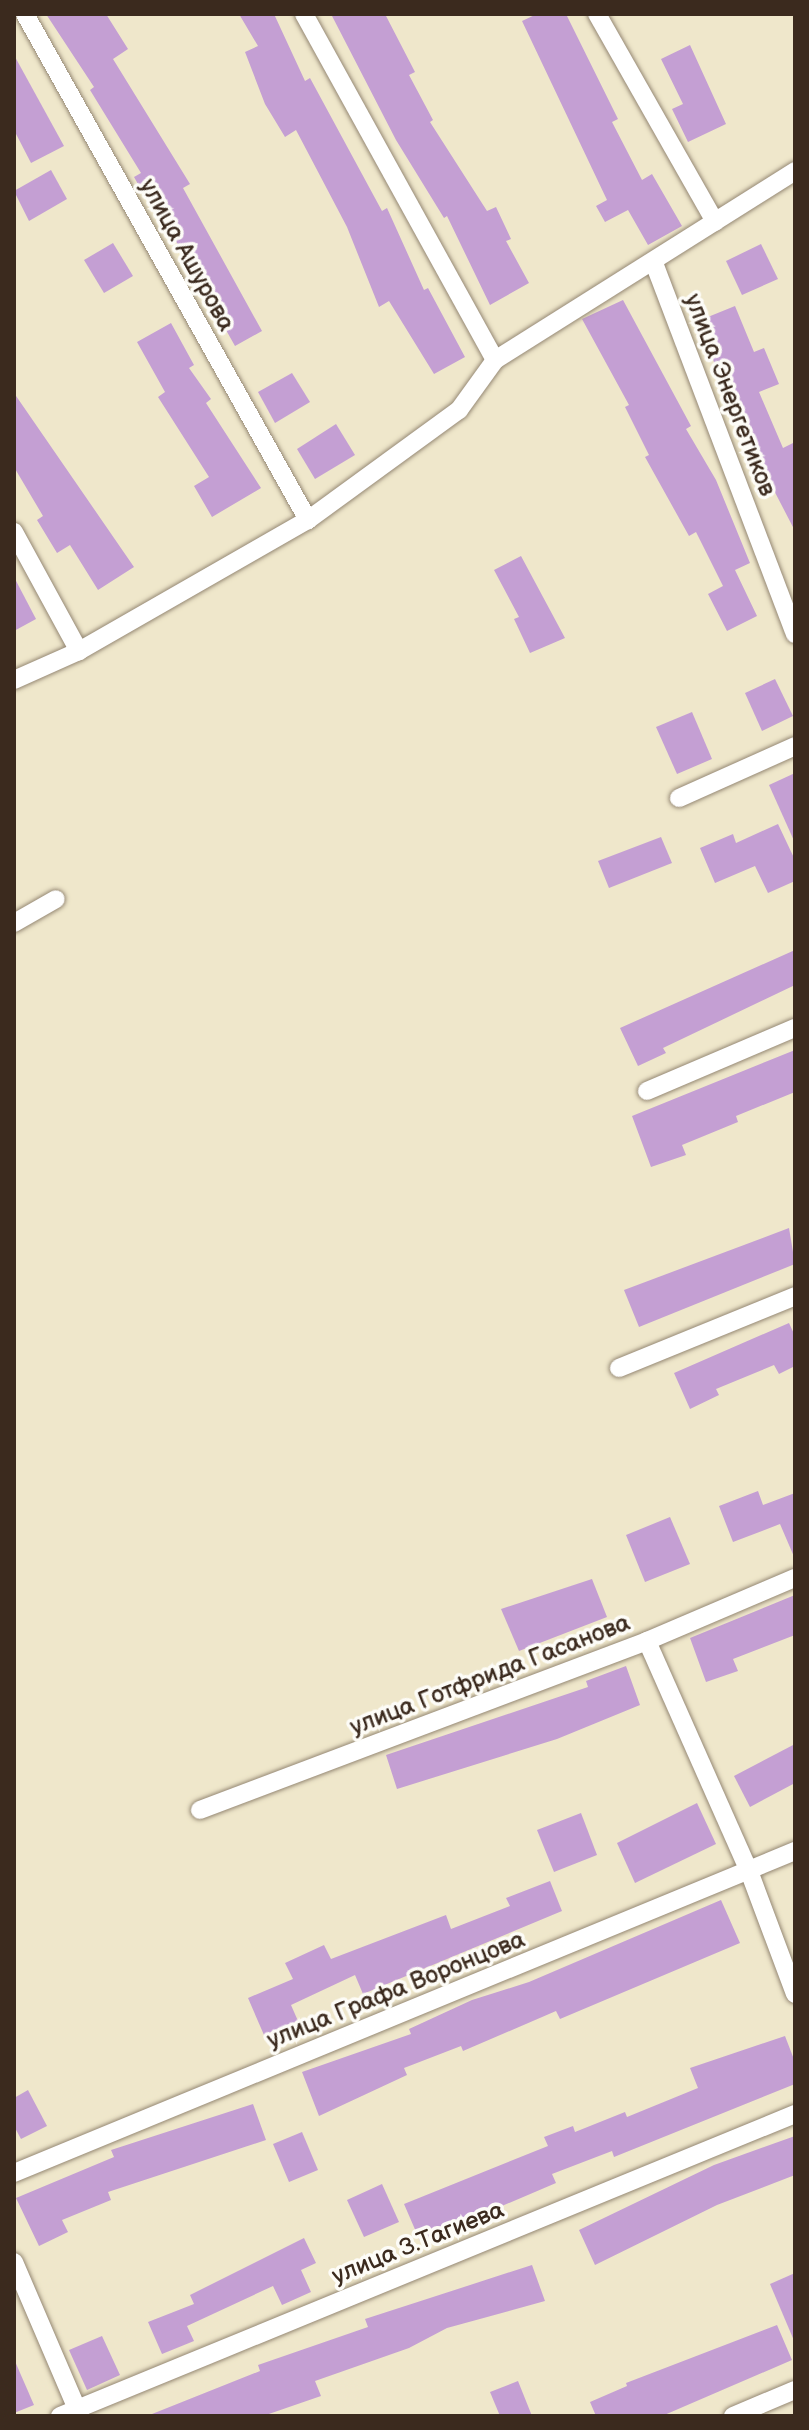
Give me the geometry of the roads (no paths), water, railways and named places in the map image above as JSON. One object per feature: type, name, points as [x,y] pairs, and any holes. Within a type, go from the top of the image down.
[{"type":"street","name":"улица Ашурова","points":[[25,14],[308,520]]},
{"type":"street","points":[[304,14],[495,360]]},
{"type":"street","points":[[597,14],[715,222]]},
{"type":"street","points":[[14,680],[79,651],[308,520],[459,410],[495,360],[654,263],[795,171]]},
{"type":"street","name":"улица Энергетиков","points":[[654,263],[795,634]]},
{"type":"street","points":[[14,532],[79,651]]},
{"type":"street","points":[[679,798],[795,746]]},
{"type":"street","points":[[14,923],[56,899]]},
{"type":"street","points":[[647,1091],[795,1028]]},
{"type":"street","points":[[619,1368],[795,1296]]},
{"type":"street","name":"улица Готфрида Гасанова","points":[[200,1810],[647,1641],[795,1578]]},
{"type":"street","points":[[647,1641],[749,1871],[795,1994]]},
{"type":"street","name":"улица Графа Воронцова","points":[[14,2173],[795,1851]]},
{"type":"street","name":"улица З.Тагиева","points":[[73,2413],[795,2114]]},
{"type":"street","points":[[14,2262],[73,2413]]},
{"type":"street","points":[[733,2416],[795,2390]]}]
